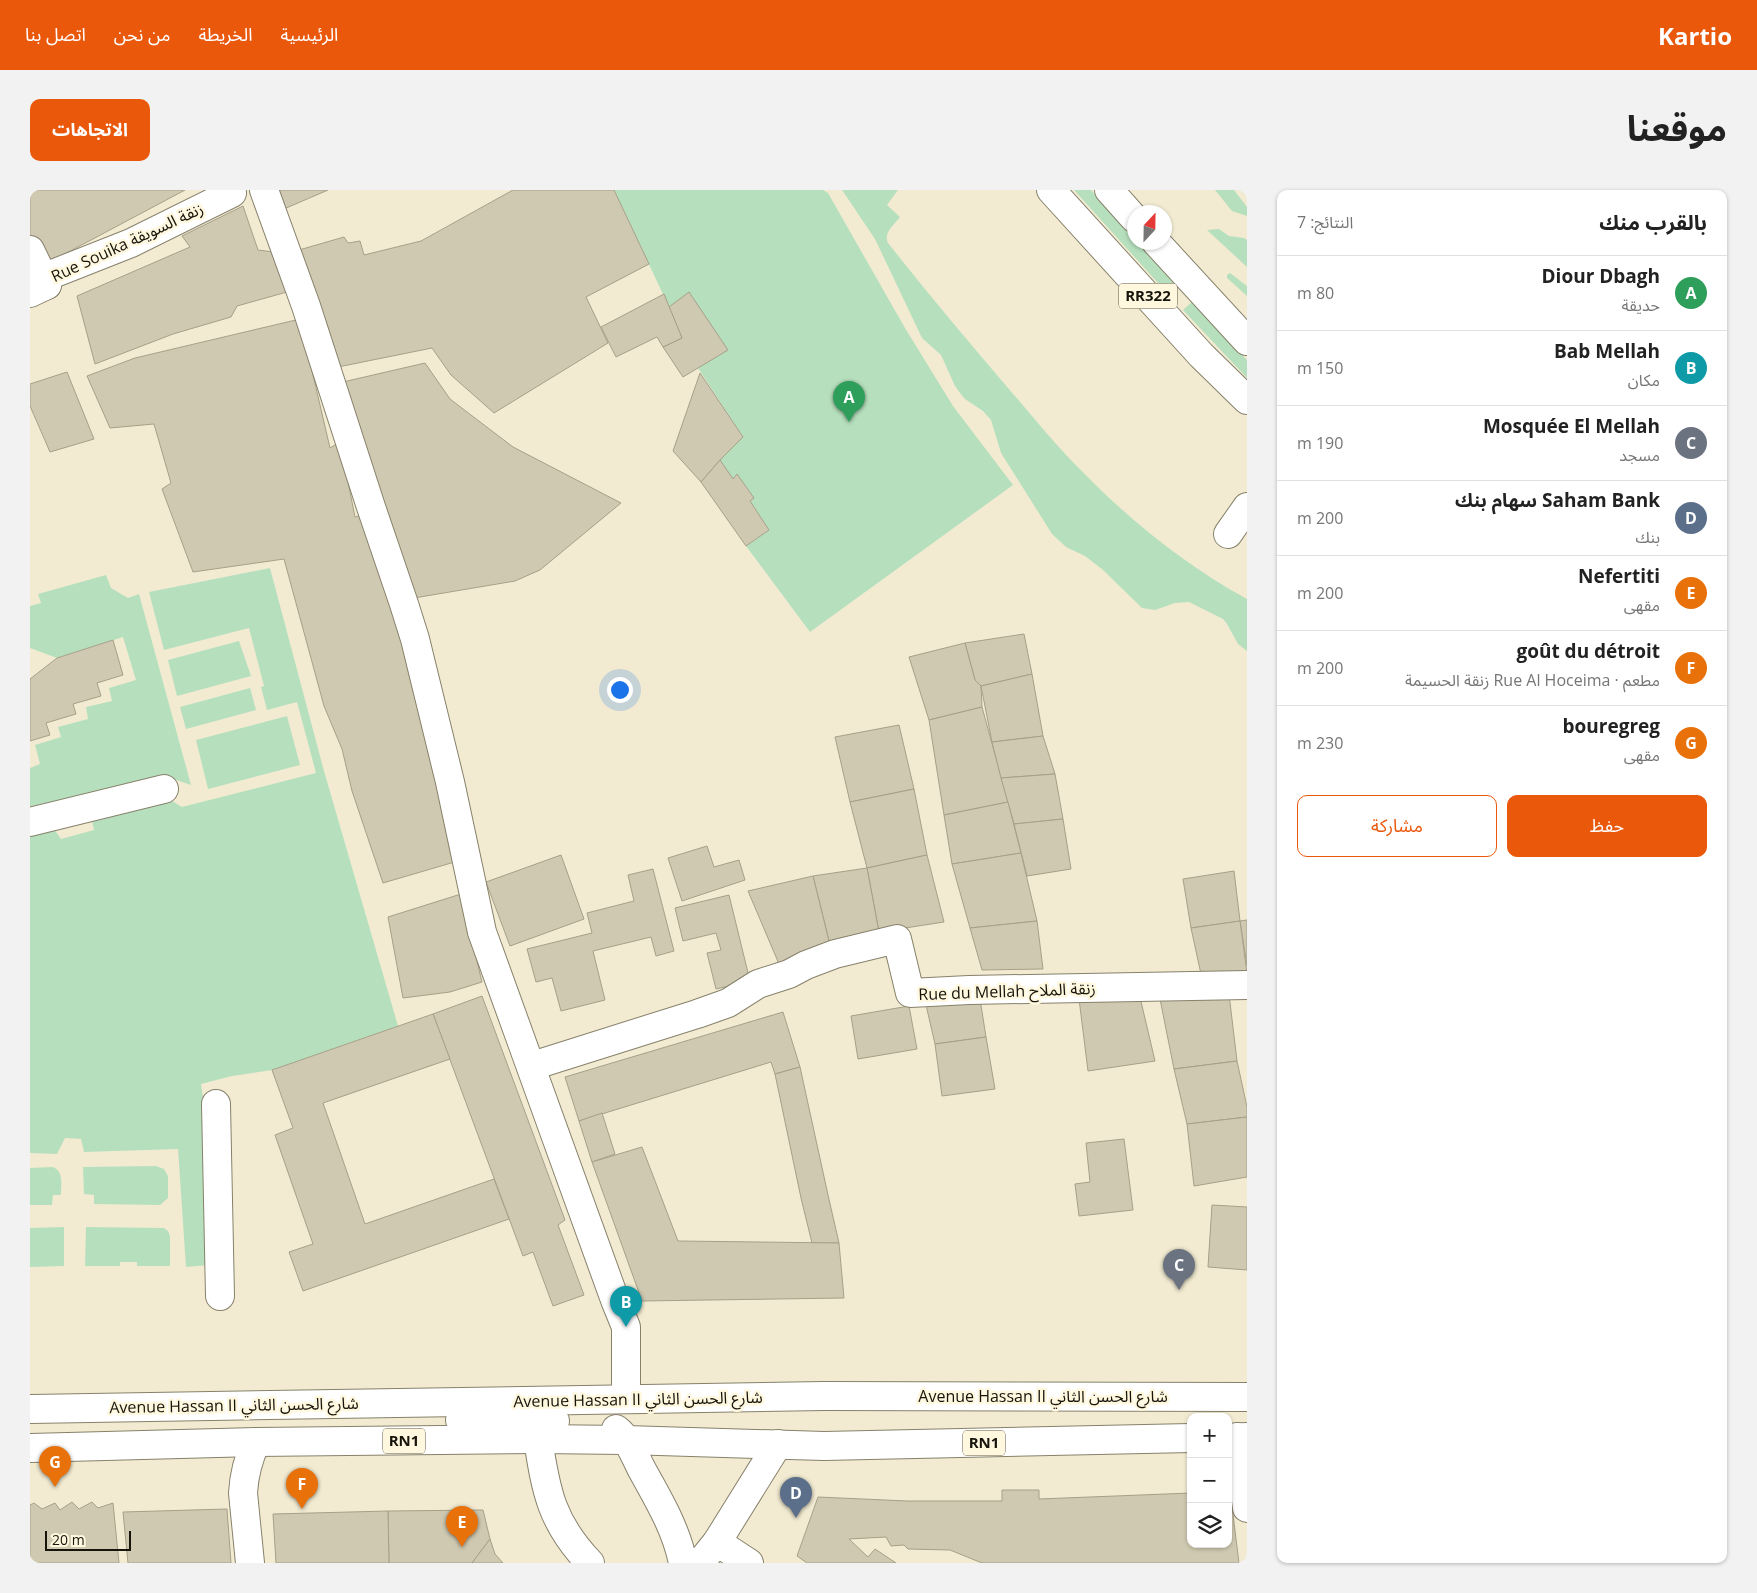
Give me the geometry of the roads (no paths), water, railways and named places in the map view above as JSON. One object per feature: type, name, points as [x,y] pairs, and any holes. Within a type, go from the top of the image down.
[{"type":"main road","points":[[264,190],[306,306],[415,639],[450,782],[482,932],[626,1327],[626,1399]]},
{"type":"main road","name":"RR322","points":[[1051,190],[1201,355],[1247,400]]},
{"type":"main road","points":[[1109,190],[1127,210]]},
{"type":"main road","name":"Rue Souika زنقة السويقة","points":[[39,289],[45,277],[131,243],[231,192]]},
{"type":"main road","points":[[30,250],[39,289]]},
{"type":"main road","name":"RR322","points":[[1163,250],[1247,341]]},
{"type":"main road","points":[[1228,534],[1247,507]]},
{"type":"main road","points":[[30,822],[164,789]]},
{"type":"main road","name":"Rue du Mellah زنقة الملاح","points":[[532,1066],[728,1003],[758,984],[789,974],[835,954],[897,939],[910,994],[969,990],[1247,985]]},
{"type":"main road","points":[[216,1104],[220,1296]]},
{"type":"main road","name":"Avenue Hassan II شارع الحسن الثاني","points":[[30,1409],[824,1396],[1247,1397]]},
{"type":"main road","points":[[330,1404],[349,1415],[371,1418],[596,1422],[614,1427],[626,1440],[672,1524],[683,1563]]},
{"type":"main road","points":[[1238,1437],[1247,1508]]},
{"type":"main road","name":"RN1","points":[[30,1448],[256,1442],[538,1439],[824,1446],[1187,1438]]},
{"type":"main road","points":[[538,1439],[544,1481],[551,1504],[570,1540],[590,1563]]},
{"type":"main road","points":[[250,1563],[243,1483],[248,1462],[256,1442]]},
{"type":"main road","points":[[700,1563],[717,1542],[778,1444]]},
{"type":"main road","points":[[717,1542],[749,1563]]},
{"type":"place","name":"Diour Dbagh","points":[[849,422]]},
{"type":"place","name":"Mosquée El Mellah","points":[[1179,1290]]},
{"type":"place","name":"Bab Mellah","points":[[626,1327]]},
{"type":"place","name":"bouregreg","points":[[55,1487]]},
{"type":"place","name":"goût du détroit","points":[[302,1509]]},
{"type":"place","name":"Saham Bank سهام بنك","points":[[796,1518]]},
{"type":"place","name":"Nefertiti","points":[[462,1547]]}]
